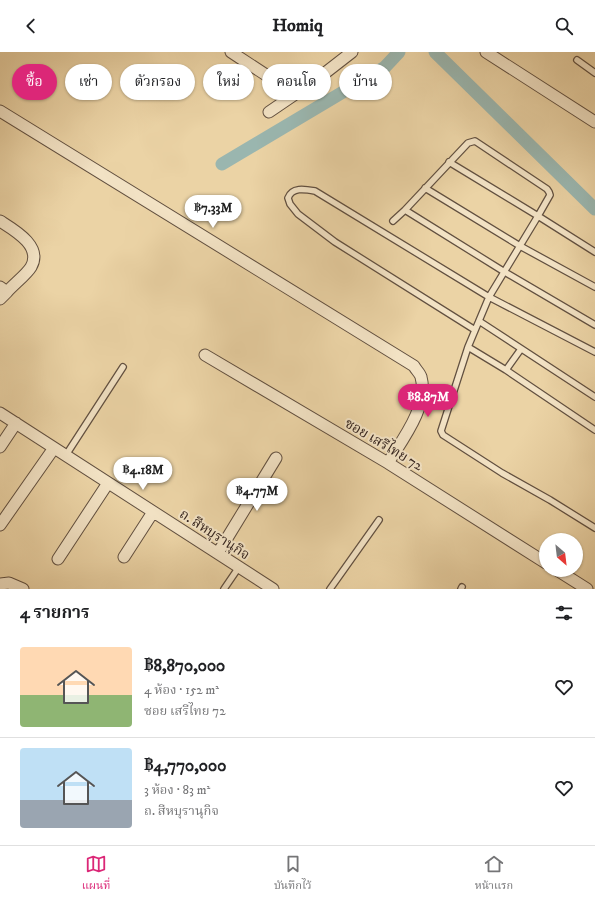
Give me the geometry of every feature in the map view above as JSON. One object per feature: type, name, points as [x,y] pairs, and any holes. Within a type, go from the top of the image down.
[{"type":"street","points":[[231,52],[262,72]]},
{"type":"street","points":[[331,69],[352,52]]},
{"type":"street","points":[[486,52],[595,122]]},
{"type":"street","points":[[270,112],[287,100]]},
{"type":"street","points":[[0,111],[414,366],[421,377],[422,391],[418,412],[388,463]]},
{"type":"street","points":[[0,221],[28,242],[34,257],[31,267],[2,293]]},
{"type":"street","name":"ซอย เสรีไทย 72","points":[[205,355],[388,463],[539,559]]},
{"type":"street","name":"ถ. สีหบุรานุกิจ","points":[[0,413],[273,589]]},
{"type":"street","points":[[0,447],[16,423]]},
{"type":"street","points":[[0,525],[54,448]]},
{"type":"street","points":[[218,553],[276,458]]},
{"type":"street","points":[[58,558],[108,482]]},
{"type":"street","points":[[124,557],[153,512]]},
{"type":"street","points":[[568,577],[587,589]]},
{"type":"street","points":[[0,584],[9,583],[22,589]]},
{"type":"lane","points":[[576,60],[595,72]]},
{"type":"lane","points":[[392,221],[405,210],[468,143],[475,141],[549,192],[550,195],[489,297],[468,347],[441,431],[443,435],[502,473],[595,528]]},
{"type":"lane","points":[[449,162],[595,252]]},
{"type":"lane","points":[[425,188],[520,246],[595,288]]},
{"type":"lane","points":[[476,330],[335,242],[298,214],[290,204],[288,198],[290,193],[304,189],[315,191],[489,297],[595,352]]},
{"type":"lane","points":[[405,210],[503,272],[595,325]]},
{"type":"lane","points":[[479,321],[595,398]]},
{"type":"lane","points":[[468,347],[506,370],[595,430]]},
{"type":"lane","points":[[506,370],[521,348]]},
{"type":"lane","points":[[66,455],[123,367]]},
{"type":"lane","points":[[330,589],[379,520]]},
{"type":"lane","points":[[224,589],[239,567]]},
{"type":"waterway","points":[[222,164],[385,67],[399,52]]},
{"type":"waterway","points":[[435,52],[595,209]]}]
